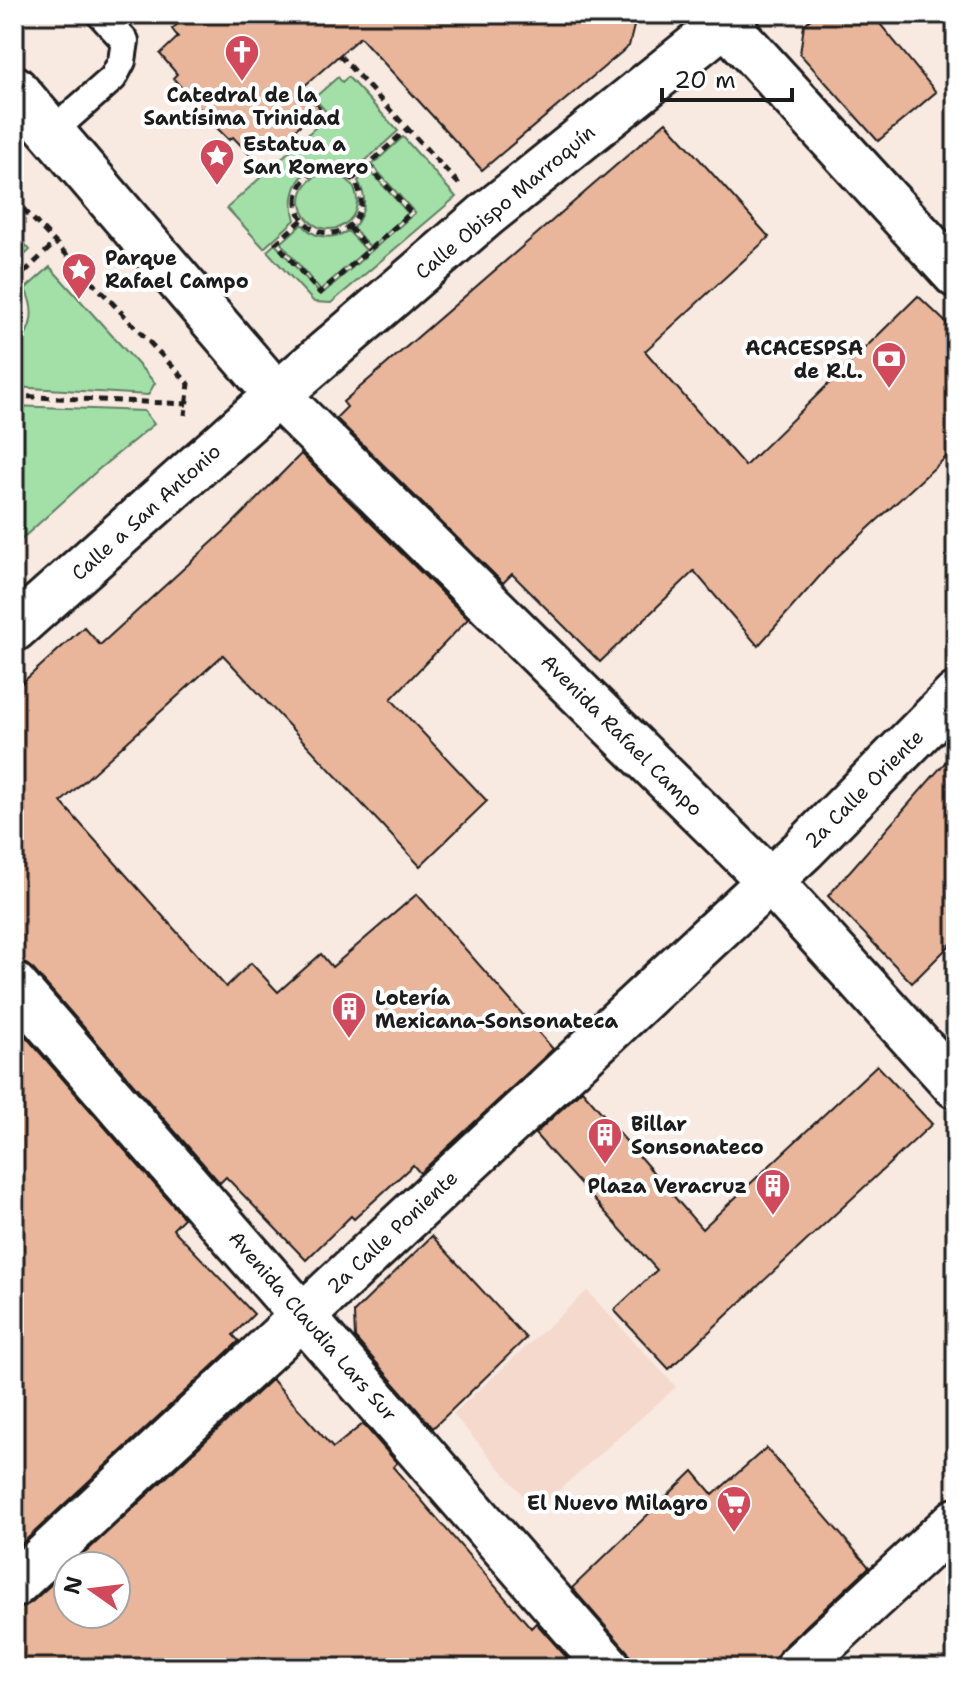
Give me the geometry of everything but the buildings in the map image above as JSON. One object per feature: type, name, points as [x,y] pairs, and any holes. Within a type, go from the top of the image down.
[{"type":"street","name":"Calle Obispo Marroquín","points":[[277,395],[486,215],[726,17]]},
{"type":"street","points":[[726,17],[956,275]]},
{"type":"street","name":"Avenida Rafael Campo","points":[[14,88],[277,395],[770,881],[956,1086]]},
{"type":"street","name":"Calle a San Antonio","points":[[14,629],[277,395]]},
{"type":"street","name":"2a Calle Oriente","points":[[770,881],[956,695]]},
{"type":"street","name":"2a Calle Poniente","points":[[14,1585],[770,881]]},
{"type":"street","name":"Avenida Claudia Lars Sur","points":[[14,985],[609,1668]]},
{"type":"street","points":[[797,1668],[956,1521]]},
{"type":"lane","points":[[53,131],[113,78],[122,61],[125,41],[100,14]]},
{"type":"path","points":[[339,55],[486,215]]},
{"type":"path","points":[[353,179],[408,128]]},
{"type":"path","points":[[302,220],[276,243],[320,293],[411,213],[368,165]]},
{"type":"path","points":[[334,169],[353,179],[361,199],[360,209],[349,227],[340,233],[319,233],[302,220],[296,199],[304,179],[313,172],[334,169]]},
{"type":"path","points":[[14,199],[189,384],[184,424]]},
{"type":"path","points":[[349,227],[369,250]]},
{"type":"path","points":[[14,282],[55,243]]},
{"type":"path","points":[[14,289],[22,308],[22,321],[14,338]]},
{"type":"path","points":[[14,396],[187,404]]},
{"type":"shaded area","points":[[587,1291],[676,1387],[536,1510],[453,1414]]},
{"type":"green space","points":[[338,77],[342,82],[348,77],[398,131],[352,173],[327,164],[315,166],[306,172],[294,193],[295,220],[264,248],[227,208],[329,115],[314,98]]},
{"type":"green space","points":[[403,137],[456,197],[331,303],[314,302],[267,251],[275,244],[321,295],[415,213],[372,165]]},
{"type":"green space","points":[[369,170],[408,213],[371,248],[353,228],[361,217],[364,205],[358,181]]},
{"type":"green space","points":[[329,173],[349,181],[357,201],[349,221],[329,229],[309,221],[301,201],[309,181]]},
{"type":"green space","points":[[302,224],[312,233],[324,236],[348,231],[366,250],[320,290],[281,243]]},
{"type":"green space","points":[[14,232],[30,250],[14,265]]},
{"type":"green space","points":[[50,267],[155,383],[148,395],[14,387],[14,349],[29,329],[32,314],[25,289]]},
{"type":"green space","points":[[14,406],[144,411],[154,424],[14,546]]},
{"type":"place","name":"Catedral de la Santísima Trinidad","points":[[242,83]]},
{"type":"place","name":"Estatua a San Romero","points":[[217,187]]},
{"type":"place","name":"Parque Rafael Campo","points":[[79,301]]},
{"type":"place","name":"ACACESPSA de R.L.","points":[[889,390]]},
{"type":"place","name":"Lotería Mexicana-Sonsonateca","points":[[349,1040]]},
{"type":"place","name":"Billar Sonsonateco","points":[[605,1166]]},
{"type":"place","name":"Plaza Veracruz","points":[[773,1217]]},
{"type":"place","name":"El Nuevo Milagro","points":[[734,1534]]}]
